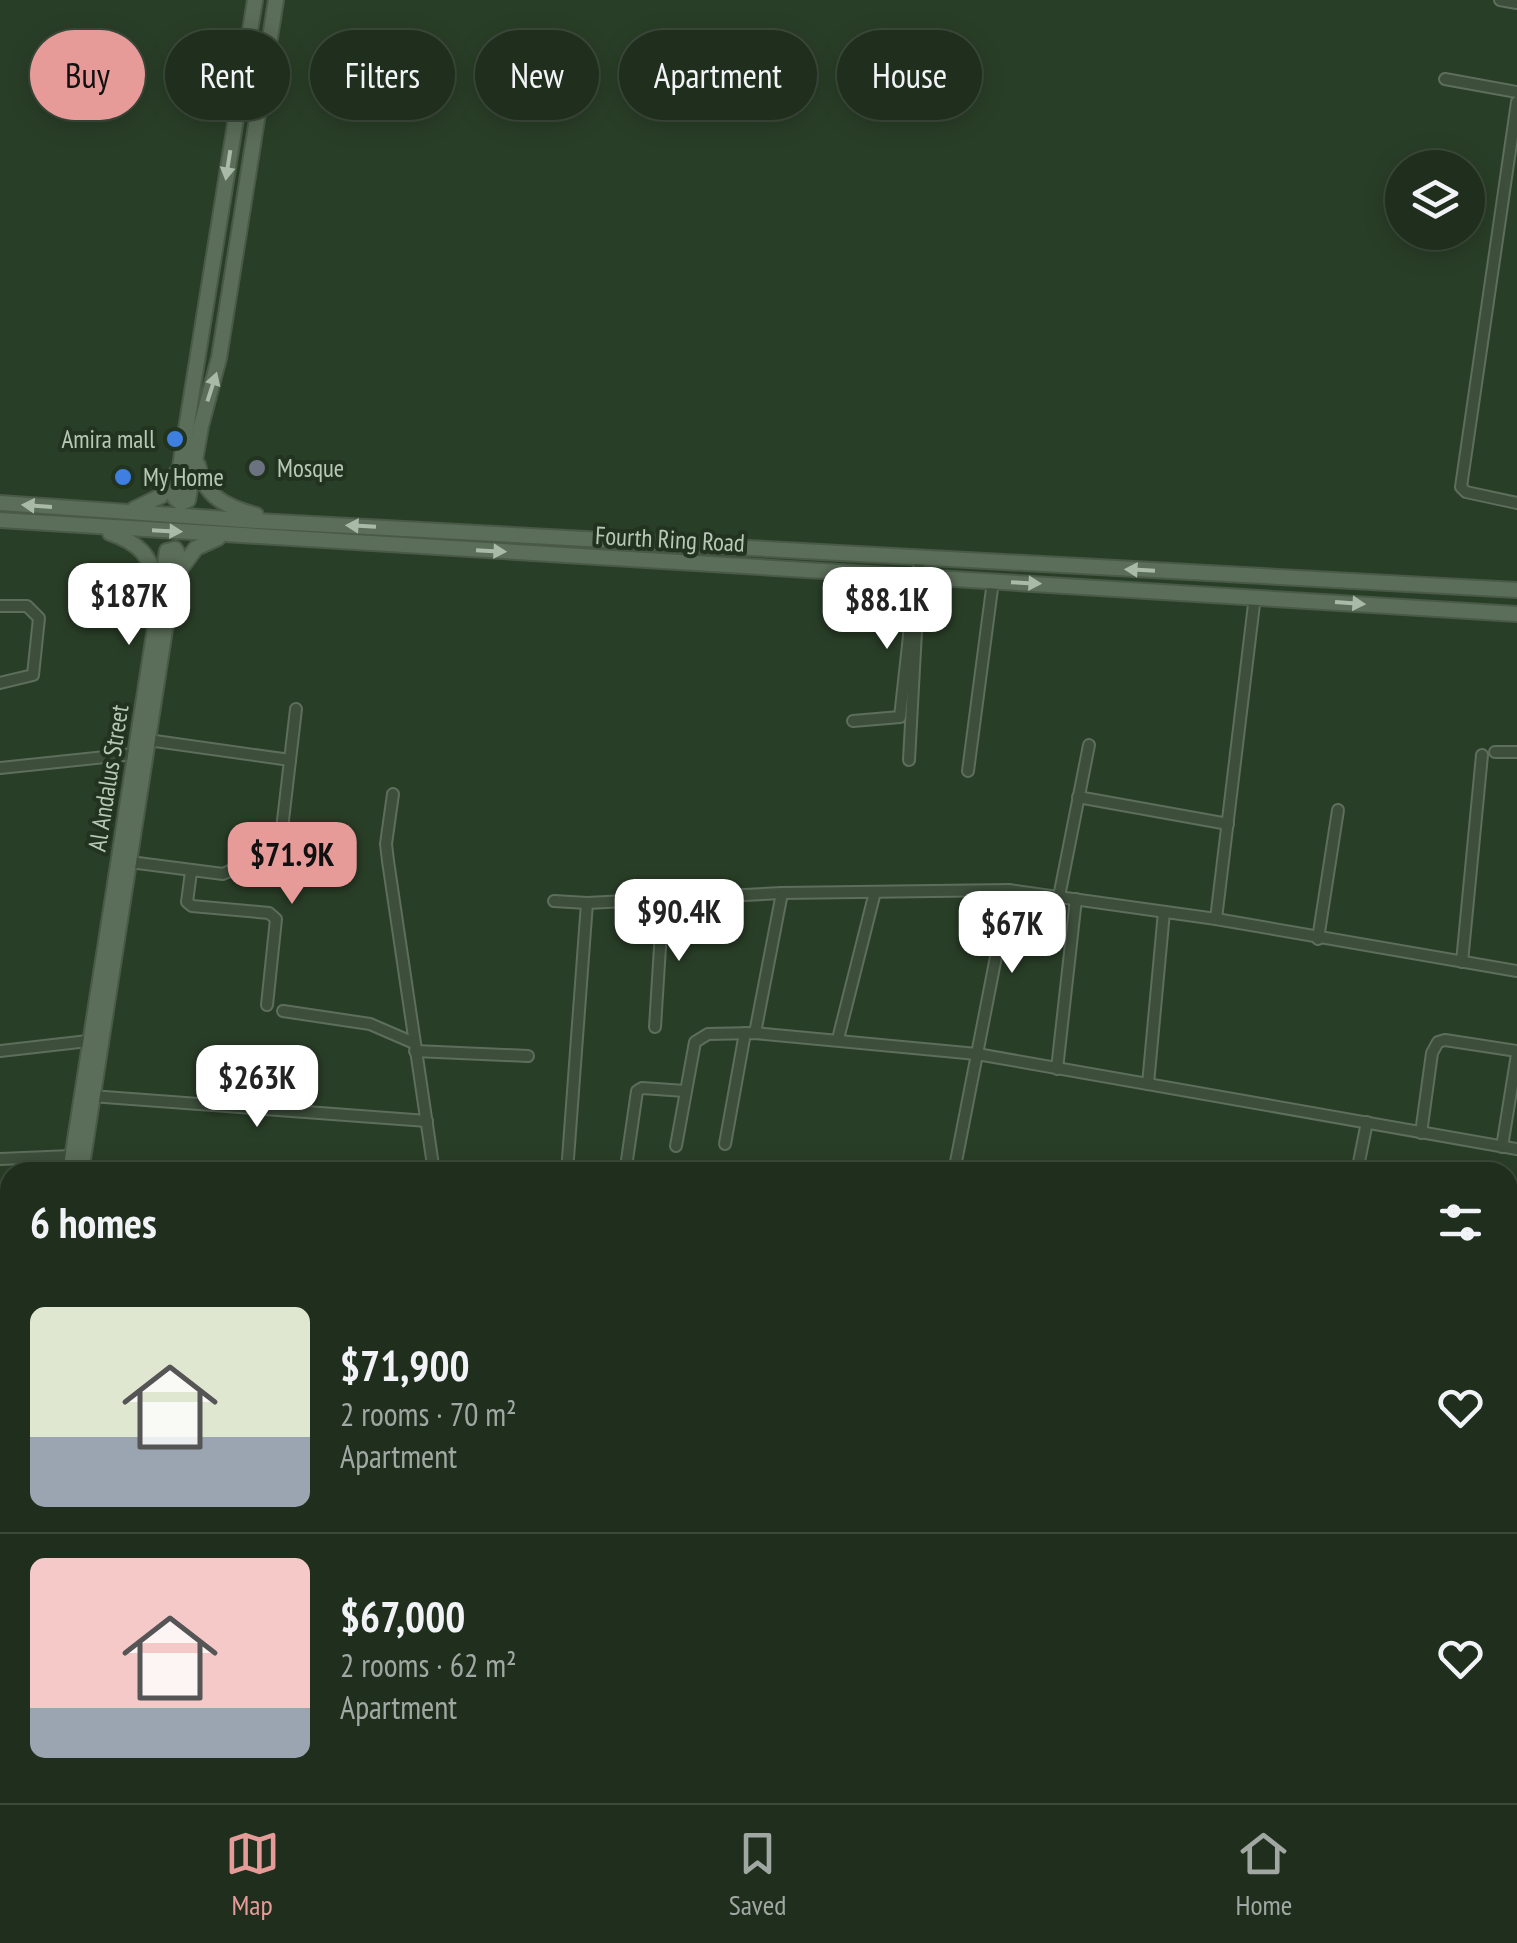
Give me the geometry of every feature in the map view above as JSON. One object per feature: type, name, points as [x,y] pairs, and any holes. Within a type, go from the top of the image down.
[{"type":"main road","points":[[255,0],[175,498],[180,503],[188,500],[216,372],[276,0]]},
{"type":"main road","points":[[212,270],[233,274]]},
{"type":"main road","points":[[198,442],[200,476],[212,495],[230,507],[281,523]]},
{"type":"main road","points":[[129,511],[160,496],[180,468]]},
{"type":"main road","name":"Fourth Ring Road","points":[[0,503],[281,523],[1517,590]]},
{"type":"main road","name":"Fourth Ring Road","points":[[0,520],[1517,614]]},
{"type":"main road","points":[[95,527],[134,542],[144,551],[151,562],[160,598]]},
{"type":"main road","points":[[172,586],[196,548],[232,534]]},
{"type":"main road","name":"Al Andalus Street","points":[[71,1162],[88,1041],[128,831],[148,740],[178,552],[170,548],[166,550],[134,754],[128,831],[130,862],[81,1162]]},
{"type":"main road","points":[[1194,593],[1190,582],[1198,573]]},
{"type":"main road","points":[[0,1712],[0,1756]]},
{"type":"street","points":[[1500,0],[1517,3]]},
{"type":"street","points":[[1445,79],[1517,92]]},
{"type":"street","points":[[1517,102],[1461,487],[1466,492],[1517,504]]},
{"type":"street","points":[[854,721],[900,717],[913,576],[920,558]]},
{"type":"street","points":[[909,760],[913,576]]},
{"type":"street","points":[[968,772],[993,581]]},
{"type":"street","points":[[1216,920],[1256,596]]},
{"type":"street","points":[[0,606],[27,606],[40,618],[34,674],[0,683]]},
{"type":"street","points":[[130,862],[223,874],[280,846],[296,710]]},
{"type":"street","points":[[148,740],[290,760]]},
{"type":"street","points":[[1059,897],[1089,745]]},
{"type":"street","points":[[1495,752],[1517,752]]},
{"type":"street","points":[[0,768],[134,754]]},
{"type":"street","points":[[1462,962],[1482,756]]},
{"type":"street","points":[[393,794],[386,844],[433,1162]]},
{"type":"street","points":[[1078,797],[1228,824]]},
{"type":"street","points":[[1318,938],[1338,810]]},
{"type":"street","points":[[191,872],[187,902],[192,906],[268,913],[276,918],[267,1005]]},
{"type":"street","points":[[554,901],[1008,890],[1216,920],[1517,971]]},
{"type":"street","points":[[956,1162],[1008,890]]},
{"type":"street","points":[[838,1039],[875,892]]},
{"type":"street","points":[[726,1144],[782,893]]},
{"type":"street","points":[[655,1028],[664,899]]},
{"type":"street","points":[[1058,1069],[1076,899]]},
{"type":"street","points":[[569,1162],[587,902]]},
{"type":"street","points":[[1148,1084],[1164,912]]},
{"type":"street","points":[[283,1011],[370,1024],[414,1047],[528,1056]]},
{"type":"street","points":[[676,1146],[695,1042],[708,1034],[750,1033],[977,1054],[1517,1150]]},
{"type":"street","points":[[1421,1133],[1432,1053],[1438,1042],[1446,1040],[1517,1053],[1502,1147]]},
{"type":"street","points":[[0,1051],[88,1041]]},
{"type":"street","points":[[627,1162],[637,1091],[685,1090]]},
{"type":"street","points":[[91,1096],[427,1121]]},
{"type":"street","points":[[1359,1162],[1367,1122]]},
{"type":"street","points":[[0,1159],[71,1156]]},
{"type":"place","name":"Amira mall","points":[[175,439]]},
{"type":"place","name":"Mosque","points":[[257,468]]},
{"type":"place","name":"My Home","points":[[123,477]]}]
